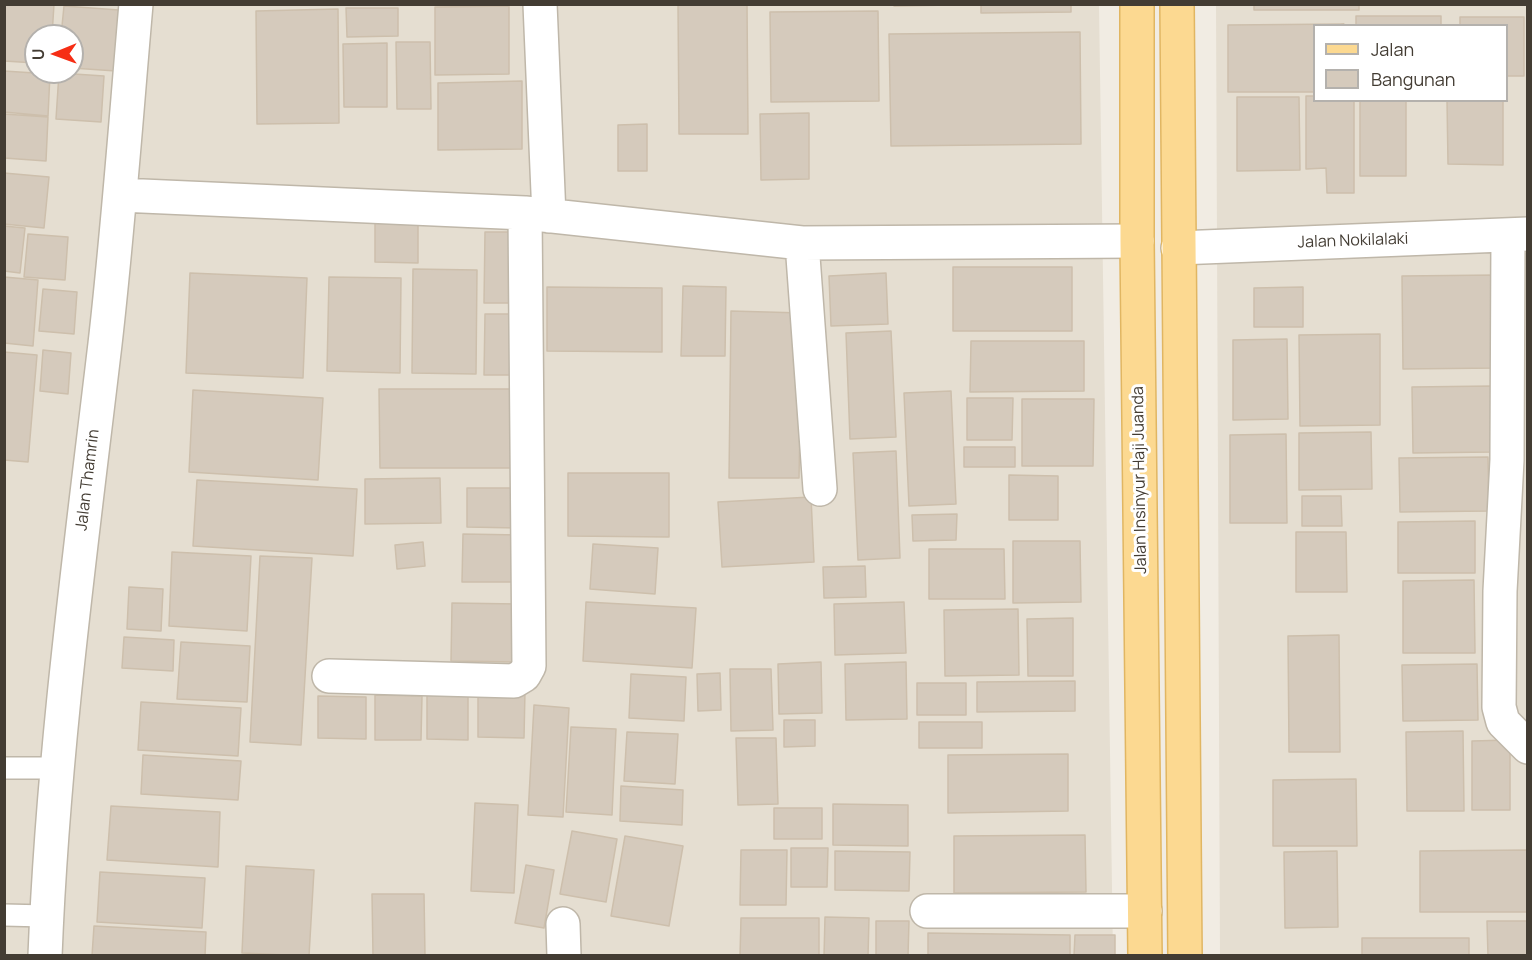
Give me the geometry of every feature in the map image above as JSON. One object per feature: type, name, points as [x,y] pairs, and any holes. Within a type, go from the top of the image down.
[{"type":"main road","name":"Jalan Insinyur Haji Juanda","points":[[1137,4],[1137,241],[1145,956]]},
{"type":"main road","points":[[1177,4],[1185,956]]},
{"type":"street","name":"Jalan Thamrin","points":[[45,956],[57,768],[120,195],[136,4]]},
{"type":"street","points":[[329,676],[514,681],[524,675],[529,666],[528,499],[525,430],[537,214],[540,4]]},
{"type":"street","points":[[120,195],[537,214],[802,243],[1137,241]]},
{"type":"street","points":[[1518,235],[1500,591],[1499,706],[1503,722],[1527,747]]},
{"type":"street","name":"Jalan Nokilalaki","points":[[1178,248],[1518,235]]},
{"type":"street","points":[[802,243],[820,489]]},
{"type":"street","points":[[927,911],[1145,911]]},
{"type":"lane","points":[[4,768],[57,768]]},
{"type":"lane","points":[[4,915],[46,915]]},
{"type":"shaded area","points":[[5,5],[1099,5],[1113,955],[5,956]]},
{"type":"shaded area","points":[[1216,5],[1527,5],[1527,955],[1220,955]]},
{"type":"building","points":[[4,4],[54,4],[53,24],[24,24],[24,62],[4,61]]},
{"type":"building","points":[[678,4],[747,4],[748,134],[679,134]]},
{"type":"building","points":[[894,4],[953,4],[953,5],[894,6]]},
{"type":"building","points":[[981,4],[1071,4],[1071,12],[981,13]]},
{"type":"building","points":[[1254,4],[1359,4],[1359,10],[1254,10]]},
{"type":"building","points":[[64,6],[119,10],[116,71],[84,69],[84,24],[62,24]]},
{"type":"building","points":[[509,6],[509,74],[435,75],[435,7]]},
{"type":"building","points":[[346,8],[398,8],[398,36],[347,37]]},
{"type":"building","points":[[338,9],[339,123],[257,124],[256,11]]},
{"type":"building","points":[[878,11],[879,101],[771,102],[770,12]]},
{"type":"building","points":[[1356,16],[1441,16],[1441,24],[1356,24]]},
{"type":"building","points":[[1460,17],[1524,17],[1524,76],[1508,76],[1508,24],[1460,24]]},
{"type":"building","points":[[1313,24],[1313,92],[1228,92],[1228,25]]},
{"type":"building","points":[[1080,32],[1081,144],[891,146],[889,34]]},
{"type":"building","points":[[396,42],[430,42],[431,109],[397,109]]},
{"type":"building","points":[[387,43],[387,107],[344,107],[343,44]]},
{"type":"building","points":[[4,71],[24,72],[24,84],[50,84],[48,116],[4,112]]},
{"type":"building","points":[[84,75],[104,76],[101,122],[56,119],[58,84],[84,84]]},
{"type":"building","points":[[522,81],[522,149],[438,150],[438,83]]},
{"type":"building","points":[[1306,96],[1313,96],[1313,102],[1354,102],[1354,193],[1327,193],[1326,168],[1306,169]]},
{"type":"building","points":[[1237,97],[1299,97],[1300,170],[1237,171]]},
{"type":"building","points":[[1360,102],[1406,102],[1406,176],[1360,176]]},
{"type":"building","points":[[1447,102],[1503,102],[1503,165],[1448,164]]},
{"type":"building","points":[[809,113],[809,179],[761,180],[760,114]]},
{"type":"building","points":[[4,114],[48,117],[46,161],[4,158]]},
{"type":"building","points":[[647,124],[647,171],[618,171],[618,125]]},
{"type":"building","points":[[4,173],[49,177],[44,228],[4,224]]},
{"type":"building","points":[[375,222],[418,222],[418,263],[375,262]]},
{"type":"building","points":[[4,226],[25,228],[20,273],[4,271]]},
{"type":"building","points":[[485,232],[518,232],[517,303],[484,303]]},
{"type":"building","points":[[28,234],[68,237],[65,280],[24,277]]},
{"type":"building","points":[[953,267],[1072,267],[1072,331],[953,331]]},
{"type":"building","points":[[413,269],[477,270],[476,374],[412,373]]},
{"type":"building","points":[[190,273],[307,278],[303,378],[186,373]]},
{"type":"building","points":[[886,273],[888,324],[831,326],[829,276]]},
{"type":"building","points":[[1497,275],[1497,368],[1403,369],[1402,276]]},
{"type":"building","points":[[4,277],[38,280],[33,346],[4,343]]},
{"type":"building","points":[[329,277],[401,278],[400,373],[327,371]]},
{"type":"building","points":[[683,286],[726,287],[725,356],[681,356]]},
{"type":"building","points":[[547,287],[662,288],[662,352],[547,351]]},
{"type":"building","points":[[1303,287],[1303,327],[1254,327],[1254,288]]},
{"type":"building","points":[[43,289],[77,292],[74,334],[39,331]]},
{"type":"building","points":[[731,311],[802,313],[799,478],[729,478]]},
{"type":"building","points":[[485,314],[522,314],[521,375],[484,375]]},
{"type":"building","points":[[891,331],[896,437],[850,439],[846,333]]},
{"type":"building","points":[[1380,334],[1380,425],[1300,426],[1299,335]]},
{"type":"building","points":[[1287,339],[1288,419],[1233,420],[1233,340]]},
{"type":"building","points":[[971,341],[1084,341],[1084,391],[970,392]]},
{"type":"building","points":[[43,350],[71,353],[68,394],[40,391]]},
{"type":"building","points":[[4,352],[37,355],[28,462],[4,460]]},
{"type":"building","points":[[1492,386],[1492,452],[1413,453],[1412,387]]},
{"type":"building","points":[[379,389],[516,389],[516,468],[380,468]]},
{"type":"building","points":[[193,390],[323,398],[318,480],[189,472]]},
{"type":"building","points":[[951,391],[956,504],[909,506],[904,393]]},
{"type":"building","points":[[967,398],[1013,398],[1012,440],[967,440]]},
{"type":"building","points":[[1022,399],[1094,399],[1093,466],[1022,466]]},
{"type":"building","points":[[1371,432],[1372,489],[1299,490],[1299,433]]},
{"type":"building","points":[[1286,434],[1287,523],[1230,523],[1230,435]]},
{"type":"building","points":[[964,447],[1015,447],[1015,467],[964,467]]},
{"type":"building","points":[[896,451],[900,558],[858,560],[853,453]]},
{"type":"building","points":[[1488,457],[1489,511],[1400,512],[1399,458]]},
{"type":"building","points":[[568,473],[669,473],[669,537],[568,536]]},
{"type":"building","points":[[1009,475],[1058,476],[1058,520],[1009,520]]},
{"type":"building","points":[[440,478],[441,523],[365,524],[365,479]]},
{"type":"building","points":[[197,480],[357,489],[353,556],[193,546]]},
{"type":"building","points":[[467,488],[518,488],[518,528],[467,527]]},
{"type":"building","points":[[1302,496],[1341,496],[1342,526],[1302,526]]},
{"type":"building","points":[[811,497],[814,562],[722,567],[718,502]]},
{"type":"building","points":[[957,514],[956,540],[913,541],[912,515]]},
{"type":"building","points":[[1475,521],[1475,573],[1398,573],[1398,522]]},
{"type":"building","points":[[1296,532],[1346,532],[1347,592],[1296,592]]},
{"type":"building","points":[[463,534],[520,535],[519,582],[462,582]]},
{"type":"building","points":[[1013,541],[1080,541],[1081,602],[1013,603]]},
{"type":"building","points":[[423,542],[425,566],[397,569],[395,545]]},
{"type":"building","points":[[593,544],[658,548],[655,594],[590,589]]},
{"type":"building","points":[[929,549],[1004,549],[1005,599],[929,599]]},
{"type":"building","points":[[172,552],[251,556],[247,631],[169,626]]},
{"type":"building","points":[[260,556],[312,558],[301,745],[250,742]]},
{"type":"building","points":[[865,566],[866,597],[824,598],[823,567]]},
{"type":"building","points":[[1474,580],[1475,653],[1403,653],[1403,581]]},
{"type":"building","points":[[129,587],[163,589],[161,631],[127,629]]},
{"type":"building","points":[[586,602],[696,608],[692,668],[583,661]]},
{"type":"building","points":[[904,602],[906,653],[835,655],[834,604]]},
{"type":"building","points":[[452,603],[518,604],[517,662],[451,661]]},
{"type":"building","points":[[1018,609],[1019,675],[945,676],[944,610]]},
{"type":"building","points":[[1073,618],[1073,676],[1028,676],[1027,619]]},
{"type":"building","points":[[1339,635],[1340,752],[1289,752],[1288,636]]},
{"type":"building","points":[[124,637],[174,640],[173,671],[122,668]]},
{"type":"building","points":[[181,642],[250,646],[247,702],[177,699]]},
{"type":"building","points":[[821,662],[822,713],[779,714],[778,664]]},
{"type":"building","points":[[906,662],[907,719],[846,720],[845,664]]},
{"type":"building","points":[[1477,664],[1478,720],[1403,721],[1402,665]]},
{"type":"building","points":[[730,669],[771,669],[773,730],[731,731]]},
{"type":"building","points":[[720,673],[721,710],[698,711],[697,674]]},
{"type":"building","points":[[631,674],[686,677],[684,721],[629,718]]},
{"type":"building","points":[[1075,681],[1075,711],[977,712],[977,682]]},
{"type":"building","points":[[917,683],[966,683],[966,715],[917,715]]},
{"type":"building","points":[[478,691],[525,691],[524,738],[478,737]]},
{"type":"building","points":[[427,694],[468,695],[468,740],[427,739]]},
{"type":"building","points":[[375,695],[422,696],[421,740],[375,740]]},
{"type":"building","points":[[318,696],[366,697],[366,739],[318,738]]},
{"type":"building","points":[[141,702],[241,708],[238,756],[138,750]]},
{"type":"building","points":[[534,705],[569,708],[563,817],[528,815]]},
{"type":"building","points":[[784,720],[815,720],[815,746],[784,747]]},
{"type":"building","points":[[919,722],[982,722],[982,748],[919,748]]},
{"type":"building","points":[[571,727],[616,729],[612,815],[566,812]]},
{"type":"building","points":[[1463,731],[1464,811],[1407,811],[1406,732]]},
{"type":"building","points":[[627,732],[678,734],[675,784],[624,781]]},
{"type":"building","points":[[736,738],[776,738],[778,804],[738,805]]},
{"type":"building","points":[[1510,740],[1510,810],[1472,810],[1472,741]]},
{"type":"building","points":[[1068,754],[1068,811],[948,813],[948,755]]},
{"type":"building","points":[[143,755],[241,761],[238,800],[141,794]]},
{"type":"building","points":[[1356,779],[1357,846],[1273,846],[1273,780]]},
{"type":"building","points":[[621,786],[683,790],[682,825],[620,821]]},
{"type":"building","points":[[475,803],[518,805],[514,893],[471,891]]},
{"type":"building","points":[[833,804],[908,805],[908,846],[833,845]]},
{"type":"building","points":[[111,806],[220,812],[218,867],[107,860]]},
{"type":"building","points":[[774,808],[822,808],[822,839],[774,839]]},
{"type":"building","points":[[572,831],[617,839],[606,902],[560,894]]},
{"type":"building","points":[[1085,835],[1086,892],[954,893],[954,836]]},
{"type":"building","points":[[625,836],[683,846],[669,926],[611,916]]},
{"type":"building","points":[[791,848],[828,848],[827,887],[791,887]]},
{"type":"building","points":[[741,850],[787,850],[786,905],[740,905]]},
{"type":"building","points":[[1528,850],[1528,912],[1420,912],[1420,851]]},
{"type":"building","points":[[835,851],[910,852],[909,891],[835,890]]},
{"type":"building","points":[[1337,851],[1338,927],[1285,928],[1284,852]]},
{"type":"building","points":[[526,865],[554,870],[544,928],[515,923]]},
{"type":"building","points":[[246,866],[314,870],[309,956],[242,953]]},
{"type":"building","points":[[100,872],[205,878],[202,928],[97,922]]},
{"type":"building","points":[[372,894],[424,894],[425,956],[373,956]]},
{"type":"building","points":[[825,917],[869,918],[868,956],[824,956]]},
{"type":"building","points":[[741,918],[819,918],[819,956],[740,956]]},
{"type":"building","points":[[876,921],[909,921],[908,956],[876,956]]},
{"type":"building","points":[[1487,921],[1528,921],[1528,956],[1488,956]]},
{"type":"building","points":[[94,926],[206,932],[205,956],[92,956]]},
{"type":"building","points":[[928,933],[1070,935],[1070,956],[928,956]]},
{"type":"building","points":[[1075,935],[1115,935],[1115,956],[1074,956]]},
{"type":"building","points":[[1362,938],[1469,938],[1469,956],[1362,956]]}]
